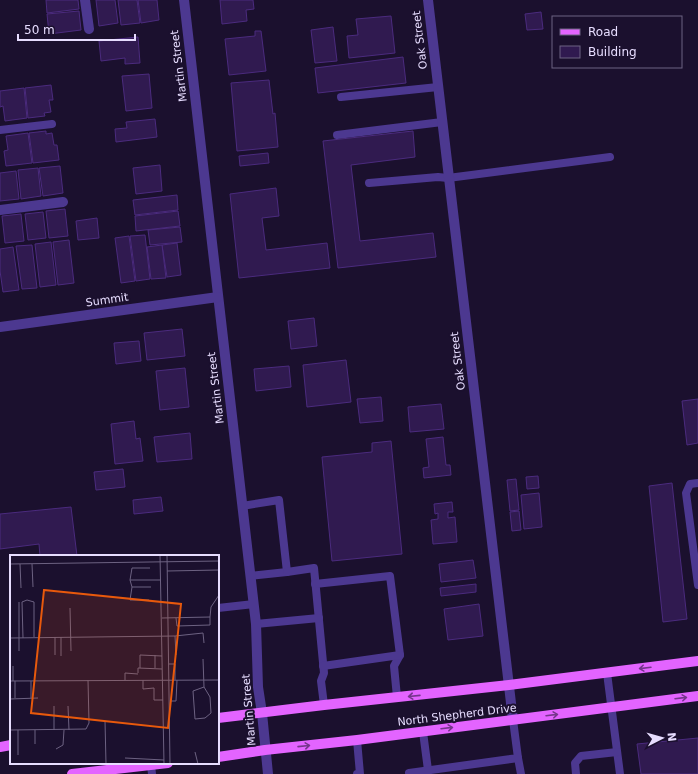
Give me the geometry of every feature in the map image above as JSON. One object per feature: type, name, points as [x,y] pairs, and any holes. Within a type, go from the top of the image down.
[{"type":"main road","points":[[219,718],[509,685],[698,661]]},
{"type":"main road","name":"North Shepherd Drive","points":[[219,757],[698,696]]},
{"type":"main road","points":[[0,747],[10,745]]},
{"type":"main road","points":[[72,774],[152,769],[165,764]]},
{"type":"street","points":[[85,0],[89,30]]},
{"type":"street","name":"Martin Street","points":[[184,0],[254,604],[258,687],[268,774]]},
{"type":"street","name":"Oak Street","points":[[428,0],[513,720]]},
{"type":"street","points":[[0,210],[63,202]]},
{"type":"street","name":"Summit","points":[[0,327],[218,297]]},
{"type":"lane","points":[[341,97],[438,87]]},
{"type":"lane","points":[[337,135],[442,122]]},
{"type":"lane","points":[[0,130],[52,124]]},
{"type":"lane","points":[[369,183],[448,178],[610,157]]},
{"type":"lane","points":[[698,483],[690,484],[686,493],[698,585]]},
{"type":"lane","points":[[242,506],[280,500],[287,572]]},
{"type":"lane","points":[[250,576],[314,568],[324,673],[321,681],[324,705]]},
{"type":"lane","points":[[316,584],[390,576],[400,656],[394,666],[397,698]]},
{"type":"lane","points":[[219,608],[254,604]]},
{"type":"lane","points":[[256,624],[319,618]]},
{"type":"lane","points":[[323,666],[400,656]]},
{"type":"lane","points":[[607,673],[620,774]]},
{"type":"lane","points":[[513,720],[521,774]]},
{"type":"lane","points":[[423,732],[428,770]]},
{"type":"lane","points":[[357,740],[360,774],[357,774]]},
{"type":"lane","points":[[576,774],[575,763],[581,756],[618,752]]},
{"type":"lane","points":[[409,773],[518,758]]},
{"type":"building","points":[[46,0],[78,0],[79,9],[47,13]]},
{"type":"building","points":[[96,0],[115,0],[118,23],[99,26]]},
{"type":"building","points":[[118,0],[137,0],[140,23],[121,25]]},
{"type":"building","points":[[138,0],[157,0],[159,20],[141,23]]},
{"type":"building","points":[[220,0],[253,0],[254,9],[246,10],[247,21],[222,24]]},
{"type":"building","points":[[79,11],[81,30],[49,34],[47,14]]},
{"type":"building","points":[[541,12],[543,29],[527,30],[525,14]]},
{"type":"building","points":[[391,16],[395,53],[349,58],[347,36],[358,35],[356,19]]},
{"type":"building","points":[[333,27],[337,61],[315,63],[311,30]]},
{"type":"building","points":[[255,31],[261,31],[266,71],[229,75],[225,39],[255,36]]},
{"type":"building","points":[[138,37],[140,63],[125,64],[125,58],[101,61],[99,41]]},
{"type":"building","points":[[403,57],[406,83],[318,93],[315,68]]},
{"type":"building","points":[[149,74],[152,108],[126,111],[122,76]]},
{"type":"building","points":[[269,80],[273,114],[275,113],[278,147],[237,151],[231,83]]},
{"type":"building","points":[[51,85],[53,100],[49,100],[51,112],[44,113],[45,116],[28,118],[25,88]]},
{"type":"building","points":[[24,88],[27,118],[5,121],[3,106],[0,107],[0,91]]},
{"type":"building","points":[[155,119],[157,137],[116,142],[115,129],[127,128],[126,122]]},
{"type":"building","points":[[46,131],[46,134],[52,133],[54,145],[57,145],[59,160],[33,163],[29,133]]},
{"type":"building","points":[[413,131],[415,157],[351,165],[360,241],[433,233],[436,257],[338,268],[323,141]]},
{"type":"building","points":[[28,133],[32,163],[6,166],[4,151],[8,150],[6,136]]},
{"type":"building","points":[[268,153],[269,163],[240,166],[239,156]]},
{"type":"building","points":[[160,165],[162,191],[136,194],[133,168]]},
{"type":"building","points":[[60,166],[63,193],[43,196],[39,168]]},
{"type":"building","points":[[38,168],[41,196],[21,199],[18,170]]},
{"type":"building","points":[[16,171],[19,199],[0,201],[0,173]]},
{"type":"building","points":[[276,188],[279,216],[262,218],[266,250],[327,243],[330,268],[239,278],[230,194]]},
{"type":"building","points":[[177,195],[178,210],[135,215],[133,200]]},
{"type":"building","points":[[65,209],[68,236],[49,238],[46,211]]},
{"type":"building","points":[[178,211],[180,226],[136,231],[135,216]]},
{"type":"building","points":[[43,212],[46,238],[28,240],[25,214]]},
{"type":"building","points":[[21,214],[24,241],[5,243],[2,216]]},
{"type":"building","points":[[97,218],[99,238],[78,240],[76,221]]},
{"type":"building","points":[[180,227],[182,242],[150,245],[148,230]]},
{"type":"building","points":[[145,235],[150,279],[136,281],[130,236]]},
{"type":"building","points":[[129,236],[135,281],[121,283],[115,238]]},
{"type":"building","points":[[69,240],[74,283],[58,285],[53,242]]},
{"type":"building","points":[[51,242],[56,285],[40,287],[35,244]]},
{"type":"building","points":[[177,243],[181,275],[167,277],[162,245]]},
{"type":"building","points":[[32,245],[37,288],[22,289],[16,246]]},
{"type":"building","points":[[162,245],[166,278],[151,279],[147,247]]},
{"type":"building","points":[[13,247],[19,290],[3,292],[0,271],[0,249]]},
{"type":"building","points":[[314,318],[317,346],[291,349],[288,321]]},
{"type":"building","points":[[182,329],[185,356],[147,360],[144,333]]},
{"type":"building","points":[[139,341],[141,361],[116,364],[114,343]]},
{"type":"building","points":[[346,360],[351,402],[307,407],[303,365]]},
{"type":"building","points":[[289,366],[291,387],[256,391],[254,369]]},
{"type":"building","points":[[185,368],[189,407],[160,410],[156,371]]},
{"type":"building","points":[[381,397],[383,421],[360,423],[357,399]]},
{"type":"building","points":[[698,399],[698,443],[687,445],[682,401]]},
{"type":"building","points":[[441,404],[444,429],[410,432],[408,407]]},
{"type":"building","points":[[134,421],[136,439],[140,438],[143,461],[115,464],[111,424]]},
{"type":"building","points":[[190,433],[192,459],[157,462],[154,437]]},
{"type":"building","points":[[443,437],[446,465],[450,465],[451,475],[424,478],[423,468],[429,467],[426,439]]},
{"type":"building","points":[[391,441],[402,554],[332,561],[322,457],[372,452],[372,443]]},
{"type":"building","points":[[123,469],[125,487],[96,490],[94,472]]},
{"type":"building","points":[[538,476],[539,488],[527,489],[526,477]]},
{"type":"building","points":[[516,479],[519,510],[510,511],[507,480]]},
{"type":"building","points":[[672,483],[687,619],[663,622],[649,486]]},
{"type":"building","points":[[539,493],[542,527],[524,529],[521,495]]},
{"type":"building","points":[[161,497],[163,511],[134,514],[133,500]]},
{"type":"building","points":[[452,502],[453,512],[448,512],[448,518],[455,517],[457,542],[433,544],[431,520],[438,519],[438,513],[435,514],[434,504]]},
{"type":"building","points":[[71,507],[77,555],[40,555],[39,544],[0,549],[0,514]]},
{"type":"building","points":[[519,511],[521,530],[512,531],[510,512]]},
{"type":"building","points":[[473,560],[476,578],[441,582],[439,564]]},
{"type":"building","points":[[476,584],[476,592],[441,596],[440,588]]},
{"type":"building","points":[[479,604],[483,636],[448,640],[444,609]]},
{"type":"building","points":[[698,738],[698,774],[641,774],[637,744]]}]
